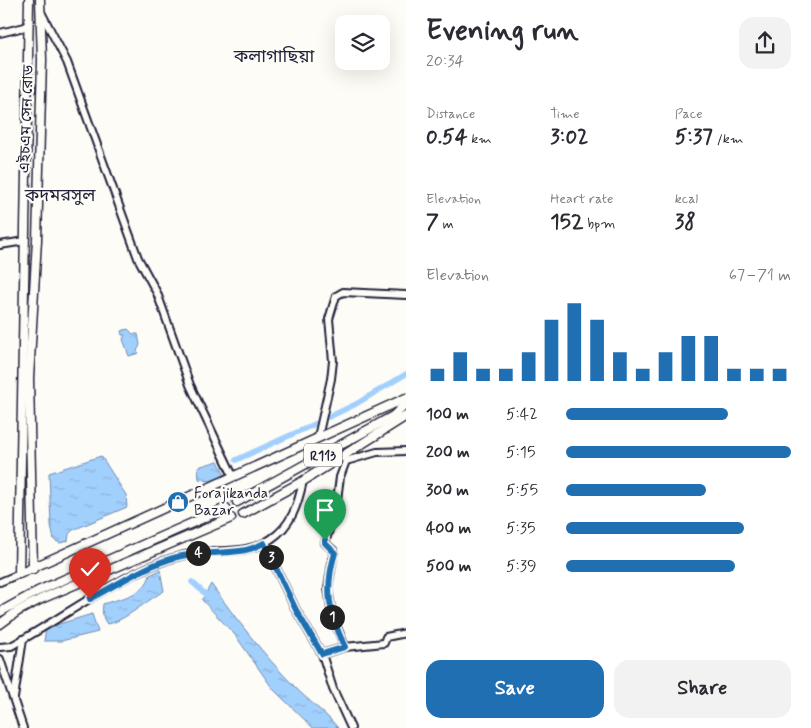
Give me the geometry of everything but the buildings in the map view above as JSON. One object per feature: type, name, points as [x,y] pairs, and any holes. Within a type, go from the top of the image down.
[{"type":"main road","points":[[29,2],[40,5]]},
{"type":"main road","name":"এইচএম সেন রোড","points":[[18,574],[29,2]]},
{"type":"main road","name":"এইচএম সেন রোড","points":[[32,568],[29,378],[37,240],[42,60],[40,5]]},
{"type":"main road","points":[[18,574],[406,398]]},
{"type":"main road","name":"R113","points":[[237,502],[393,416],[406,404]]},
{"type":"main road","name":"R113","points":[[243,514],[303,481],[406,416]]},
{"type":"main road","points":[[0,612],[38,591],[226,508]]},
{"type":"main road","points":[[2,623],[41,599],[231,518]]},
{"type":"street","points":[[40,5],[67,62],[138,258],[157,293],[190,385],[233,476]]},
{"type":"street","points":[[0,33],[29,26]]},
{"type":"street","points":[[0,244],[25,241]]},
{"type":"street","points":[[318,437],[331,379],[333,361],[329,319],[336,296],[342,292],[406,295]]},
{"type":"street","points":[[345,647],[332,615],[328,588],[334,551],[325,543],[336,507],[340,478],[346,461],[377,452],[406,451]]},
{"type":"street","points":[[0,647],[11,646],[23,640],[90,599],[160,562],[193,553],[239,552],[264,543],[279,533],[289,522],[297,506],[303,481]]},
{"type":"street","points":[[264,543],[296,610],[322,654],[333,689],[351,728]]},
{"type":"street","points":[[0,582],[18,574]]},
{"type":"street","points":[[322,654],[345,647],[384,643],[386,637],[406,633]]},
{"type":"street","points":[[14,698],[23,640]]},
{"type":"street","points":[[0,659],[23,728]]},
{"type":"water","points":[[128,329],[133,334],[138,334],[140,345],[137,351],[139,353],[129,356],[123,339],[125,335],[122,335],[121,331]]},
{"type":"water","points":[[101,456],[126,495],[127,507],[73,530],[69,534],[68,541],[60,543],[54,540],[51,525],[49,473]]},
{"type":"water","points":[[218,461],[225,475],[210,481],[199,479],[198,467]]},
{"type":"water","points":[[160,570],[164,591],[128,615],[107,624],[103,614],[103,604],[138,591],[147,582],[150,575]]},
{"type":"water","points":[[211,584],[272,662],[338,728],[313,728],[273,689],[235,635],[202,600]]},
{"type":"water","points":[[92,614],[98,632],[61,641],[44,641],[46,628]]},
{"type":"waterway","points":[[329,417],[356,404],[406,374]]},
{"type":"waterway","points":[[236,460],[317,423]]},
{"type":"waterway","points":[[192,582],[211,599]]},
{"type":"place","name":"Forajikanda Bazar","points":[[178,502]]},
{"type":"district","name":"কলাগাছিয়া","points":[[274,56]]},
{"type":"district","name":"কদমরসুল","points":[[60,195]]},
{"type":"route","points":[[90,599],[160,562],[193,553],[239,552],[264,543],[296,610],[322,654],[345,647],[332,615],[328,588],[329,574],[335,553],[328,547],[325,540]]}]
